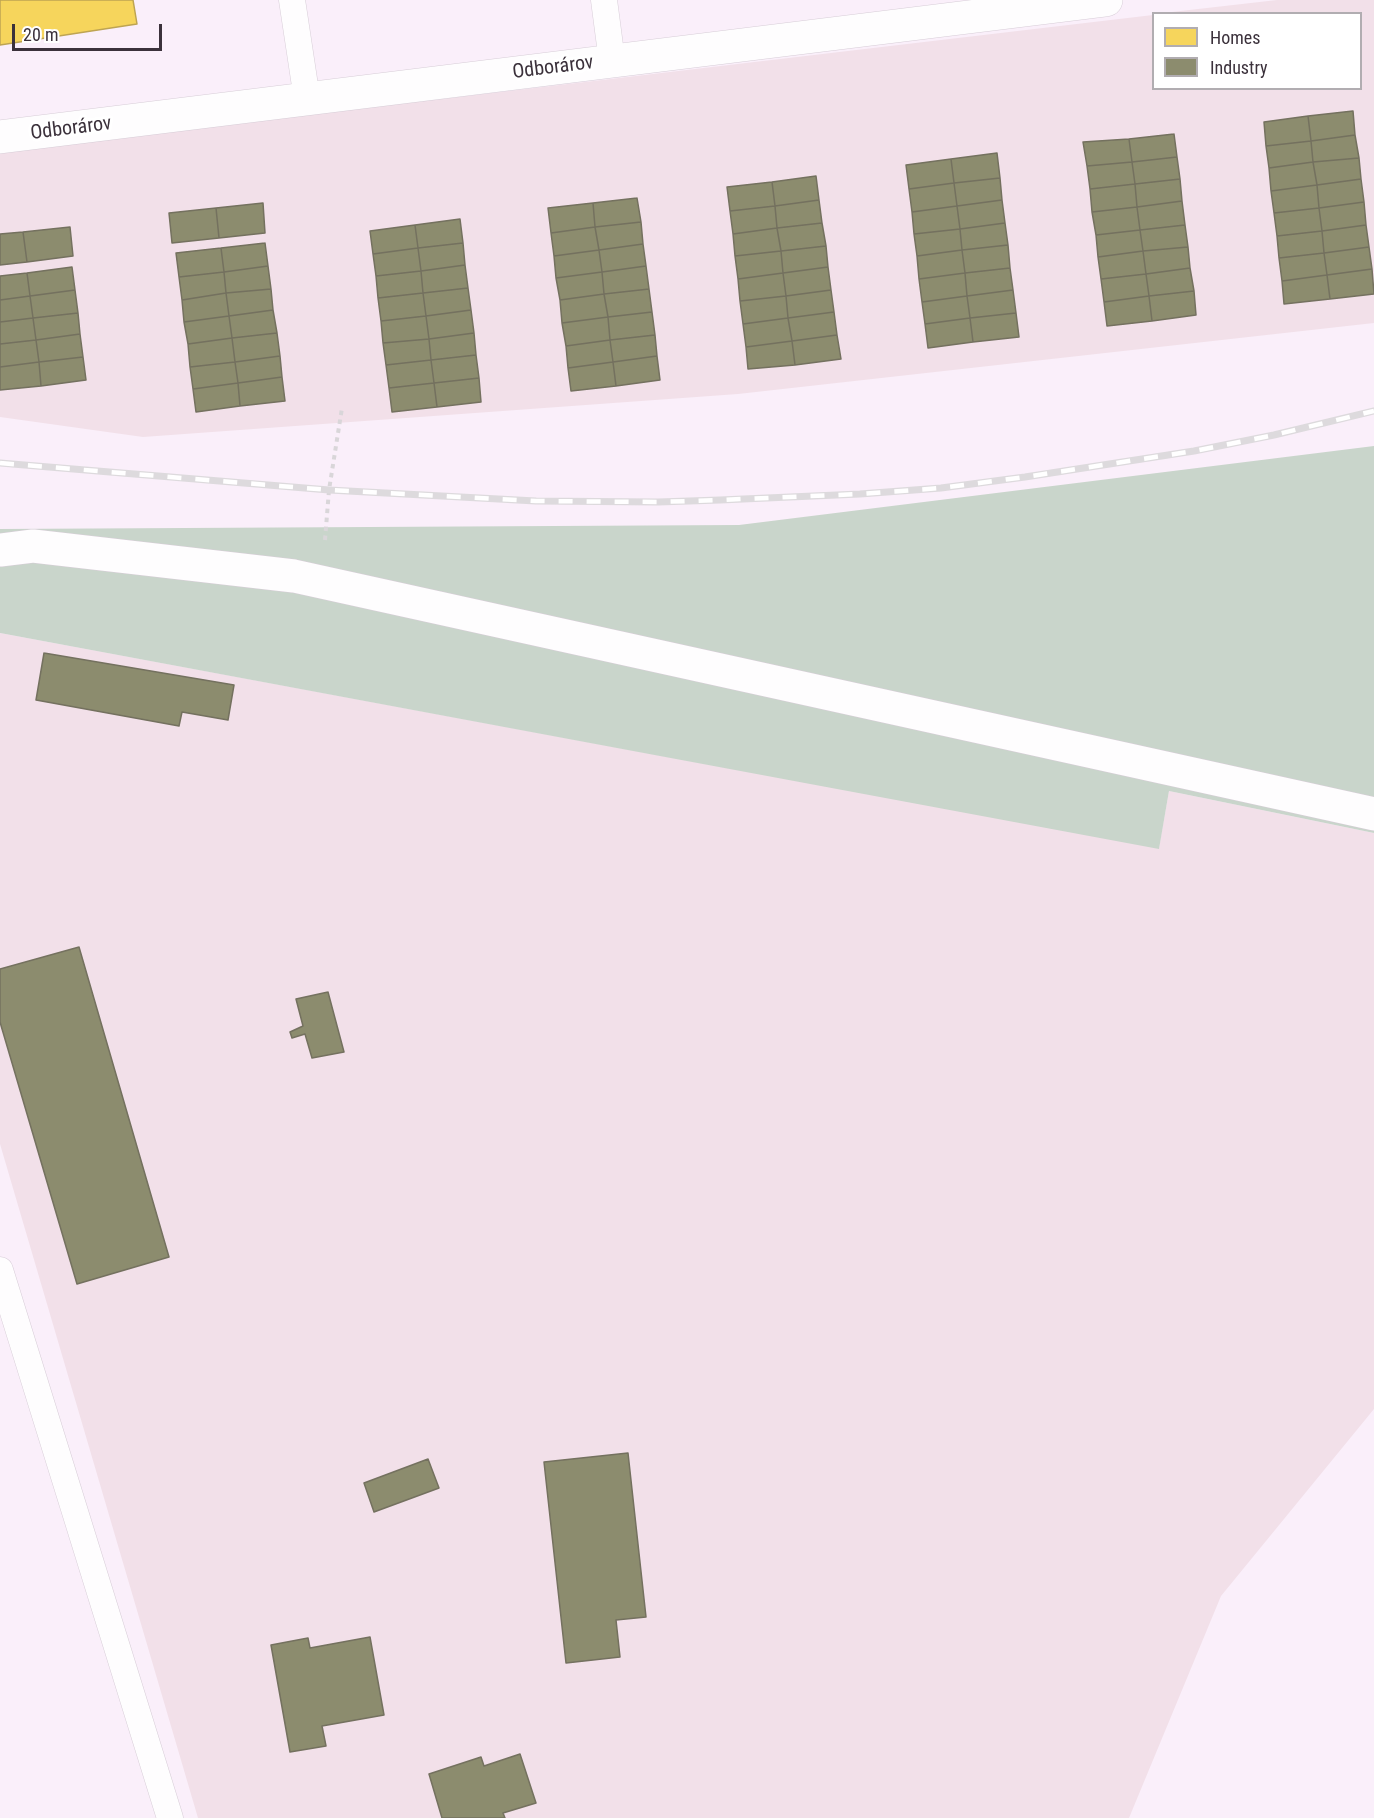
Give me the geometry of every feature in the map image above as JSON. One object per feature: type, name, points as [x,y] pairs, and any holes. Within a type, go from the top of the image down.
[{"type":"street","name":"Odborárov","points":[[0,137],[1106,0]]},
{"type":"street","points":[[0,550],[33,546],[294,576],[1374,814]]},
{"type":"lane","points":[[292,0],[307,99]]},
{"type":"lane","points":[[604,0],[612,61]]},
{"type":"lane","points":[[0,1270],[170,1818]]},
{"type":"path","points":[[326,520],[342,408]]},
{"type":"shaded area","points":[[1277,0],[1374,0],[1374,323],[738,394],[143,437],[0,417],[0,151],[1152,15],[1152,90],[1362,90],[1362,12],[1172,12]]},
{"type":"shaded area","points":[[1374,446],[1374,833],[1169,791],[1159,849],[0,633],[0,529],[739,525]]},
{"type":"shaded area","points":[[0,633],[1159,848],[1169,791],[1374,833],[1374,1409],[1221,1596],[1129,1818],[198,1818],[0,1144]]},
{"type":"building: Homes","points":[[0,0],[133,0],[137,24],[0,45]]},
{"type":"building: Industry","points":[[1353,111],[1355,135],[1311,141],[1308,116]]},
{"type":"building: Industry","points":[[1308,116],[1311,141],[1266,146],[1264,122]]},
{"type":"building: Industry","points":[[1174,134],[1177,157],[1132,162],[1129,139]]},
{"type":"building: Industry","points":[[1355,135],[1359,158],[1313,162],[1311,141]]},
{"type":"building: Industry","points":[[1129,139],[1132,162],[1087,166],[1083,142]]},
{"type":"building: Industry","points":[[1311,141],[1313,162],[1269,168],[1266,146]]},
{"type":"building: Industry","points":[[997,153],[1000,178],[954,183],[951,159]]},
{"type":"building: Industry","points":[[1177,157],[1180,179],[1135,184],[1132,162]]},
{"type":"building: Industry","points":[[1359,158],[1361,179],[1317,185],[1313,162]]},
{"type":"building: Industry","points":[[951,159],[954,183],[909,189],[906,165]]},
{"type":"building: Industry","points":[[1132,162],[1135,184],[1090,189],[1087,166]]},
{"type":"building: Industry","points":[[1313,162],[1317,185],[1271,191],[1269,168]]},
{"type":"building: Industry","points":[[816,176],[819,200],[775,206],[772,182]]},
{"type":"building: Industry","points":[[1000,178],[1002,200],[957,206],[954,183]]},
{"type":"building: Industry","points":[[1180,179],[1182,201],[1137,207],[1135,184]]},
{"type":"building: Industry","points":[[1361,179],[1364,202],[1319,208],[1317,185]]},
{"type":"building: Industry","points":[[772,182],[775,206],[730,211],[727,187]]},
{"type":"building: Industry","points":[[954,183],[957,206],[912,212],[909,189]]},
{"type":"building: Industry","points":[[1135,184],[1137,207],[1092,212],[1090,189]]},
{"type":"building: Industry","points":[[1317,185],[1319,208],[1274,213],[1271,191]]},
{"type":"building: Industry","points":[[637,198],[641,222],[595,227],[593,203]]},
{"type":"building: Industry","points":[[819,200],[822,223],[777,228],[775,206]]},
{"type":"building: Industry","points":[[1002,200],[1005,223],[960,229],[957,206]]},
{"type":"building: Industry","points":[[1182,201],[1185,225],[1140,230],[1137,207]]},
{"type":"building: Industry","points":[[1364,202],[1366,225],[1322,231],[1319,208]]},
{"type":"building: Industry","points":[[263,203],[265,233],[219,238],[216,208]]},
{"type":"building: Industry","points":[[593,203],[595,227],[551,233],[548,208]]},
{"type":"building: Industry","points":[[775,206],[777,228],[733,234],[730,211]]},
{"type":"building: Industry","points":[[957,206],[960,229],[914,234],[912,212]]},
{"type":"building: Industry","points":[[1137,207],[1140,230],[1096,235],[1092,212]]},
{"type":"building: Industry","points":[[216,208],[219,238],[172,243],[169,213]]},
{"type":"building: Industry","points":[[1319,208],[1322,231],[1277,236],[1274,213]]},
{"type":"building: Industry","points":[[460,219],[463,243],[418,248],[415,225]]},
{"type":"building: Industry","points":[[641,222],[643,244],[599,250],[595,227]]},
{"type":"building: Industry","points":[[822,223],[826,246],[781,251],[777,228]]},
{"type":"building: Industry","points":[[1005,223],[1008,245],[962,250],[960,229]]},
{"type":"building: Industry","points":[[415,225],[418,248],[373,254],[370,231]]},
{"type":"building: Industry","points":[[1185,225],[1188,247],[1143,251],[1140,230]]},
{"type":"building: Industry","points":[[1366,225],[1369,247],[1324,253],[1322,231]]},
{"type":"building: Industry","points":[[70,227],[73,256],[27,262],[23,232]]},
{"type":"building: Industry","points":[[595,227],[599,250],[554,256],[551,233]]},
{"type":"building: Industry","points":[[777,228],[781,251],[735,256],[733,234]]},
{"type":"building: Industry","points":[[960,229],[962,250],[917,256],[914,234]]},
{"type":"building: Industry","points":[[1140,230],[1143,251],[1098,257],[1096,235]]},
{"type":"building: Industry","points":[[1322,231],[1324,253],[1279,258],[1277,236]]},
{"type":"building: Industry","points":[[23,232],[27,262],[0,265],[0,234]]},
{"type":"building: Industry","points":[[265,243],[268,266],[224,272],[221,248]]},
{"type":"building: Industry","points":[[463,243],[465,265],[421,271],[418,248]]},
{"type":"building: Industry","points":[[643,244],[646,266],[602,272],[599,250]]},
{"type":"building: Industry","points":[[1008,245],[1010,268],[965,273],[962,250]]},
{"type":"building: Industry","points":[[826,246],[828,267],[783,273],[781,251]]},
{"type":"building: Industry","points":[[1188,247],[1190,268],[1146,274],[1143,251]]},
{"type":"building: Industry","points":[[1369,247],[1372,269],[1327,275],[1324,253]]},
{"type":"building: Industry","points":[[221,248],[224,272],[179,277],[176,253]]},
{"type":"building: Industry","points":[[418,248],[421,271],[376,276],[373,254]]},
{"type":"building: Industry","points":[[599,250],[602,272],[556,278],[554,256]]},
{"type":"building: Industry","points":[[962,250],[965,273],[919,279],[917,256]]},
{"type":"building: Industry","points":[[781,251],[783,273],[738,279],[735,256]]},
{"type":"building: Industry","points":[[1143,251],[1146,274],[1101,279],[1098,257]]},
{"type":"building: Industry","points":[[1324,253],[1327,275],[1282,281],[1279,258]]},
{"type":"building: Industry","points":[[465,265],[468,288],[423,293],[421,271]]},
{"type":"building: Industry","points":[[268,266],[271,289],[226,293],[224,272]]},
{"type":"building: Industry","points":[[646,266],[649,289],[604,294],[602,272]]},
{"type":"building: Industry","points":[[72,267],[75,290],[30,296],[27,273]]},
{"type":"building: Industry","points":[[828,267],[831,290],[786,296],[783,273]]},
{"type":"building: Industry","points":[[1010,268],[1013,290],[967,296],[965,273]]},
{"type":"building: Industry","points":[[1190,268],[1194,291],[1149,296],[1146,274]]},
{"type":"building: Industry","points":[[1372,269],[1374,294],[1330,299],[1327,275]]},
{"type":"building: Industry","points":[[421,271],[423,293],[378,298],[376,276]]},
{"type":"building: Industry","points":[[224,272],[226,293],[182,300],[179,277]]},
{"type":"building: Industry","points":[[602,272],[604,294],[560,300],[556,278]]},
{"type":"building: Industry","points":[[27,273],[30,296],[0,300],[0,276]]},
{"type":"building: Industry","points":[[783,273],[786,296],[740,301],[738,279]]},
{"type":"building: Industry","points":[[965,273],[967,296],[922,302],[919,279]]},
{"type":"building: Industry","points":[[1146,274],[1149,296],[1104,302],[1101,279]]},
{"type":"building: Industry","points":[[1327,275],[1330,299],[1284,304],[1282,281]]},
{"type":"building: Industry","points":[[468,288],[471,310],[426,316],[423,293]]},
{"type":"building: Industry","points":[[271,289],[273,310],[229,316],[226,293]]},
{"type":"building: Industry","points":[[649,289],[652,312],[608,317],[604,294]]},
{"type":"building: Industry","points":[[75,290],[78,313],[33,318],[30,296]]},
{"type":"building: Industry","points":[[831,290],[834,312],[788,318],[786,296]]},
{"type":"building: Industry","points":[[1013,290],[1016,313],[970,318],[967,296]]},
{"type":"building: Industry","points":[[1194,291],[1196,315],[1152,321],[1149,296]]},
{"type":"building: Industry","points":[[226,293],[229,316],[184,322],[182,300]]},
{"type":"building: Industry","points":[[423,293],[426,316],[381,321],[378,298]]},
{"type":"building: Industry","points":[[604,294],[608,317],[562,323],[560,300]]},
{"type":"building: Industry","points":[[30,296],[33,318],[0,322],[0,300]]},
{"type":"building: Industry","points":[[786,296],[788,318],[743,324],[740,301]]},
{"type":"building: Industry","points":[[967,296],[970,318],[925,324],[922,302]]},
{"type":"building: Industry","points":[[1149,296],[1152,321],[1107,326],[1104,302]]},
{"type":"building: Industry","points":[[273,310],[277,333],[232,338],[229,316]]},
{"type":"building: Industry","points":[[471,310],[474,333],[429,339],[426,316]]},
{"type":"building: Industry","points":[[652,312],[655,335],[610,340],[608,317]]},
{"type":"building: Industry","points":[[834,312],[837,335],[792,341],[788,318]]},
{"type":"building: Industry","points":[[78,313],[80,334],[36,340],[33,318]]},
{"type":"building: Industry","points":[[1016,313],[1019,337],[973,342],[970,318]]},
{"type":"building: Industry","points":[[229,316],[232,338],[188,344],[184,322]]},
{"type":"building: Industry","points":[[426,316],[429,339],[383,343],[381,321]]},
{"type":"building: Industry","points":[[608,317],[610,340],[566,346],[562,323]]},
{"type":"building: Industry","points":[[33,318],[36,340],[0,344],[0,322]]},
{"type":"building: Industry","points":[[788,318],[792,341],[746,347],[743,324]]},
{"type":"building: Industry","points":[[970,318],[973,342],[928,348],[925,324]]},
{"type":"building: Industry","points":[[277,333],[280,356],[235,362],[232,338]]},
{"type":"building: Industry","points":[[474,333],[476,355],[431,360],[429,339]]},
{"type":"building: Industry","points":[[80,334],[83,357],[39,362],[36,340]]},
{"type":"building: Industry","points":[[655,335],[657,356],[613,362],[610,340]]},
{"type":"building: Industry","points":[[837,335],[841,359],[795,365],[792,341]]},
{"type":"building: Industry","points":[[232,338],[235,362],[190,367],[188,344]]},
{"type":"building: Industry","points":[[429,339],[431,360],[386,365],[383,343]]},
{"type":"building: Industry","points":[[36,340],[39,362],[0,367],[0,344]]},
{"type":"building: Industry","points":[[610,340],[613,362],[568,368],[566,346]]},
{"type":"building: Industry","points":[[792,341],[795,365],[748,369],[746,347]]},
{"type":"building: Industry","points":[[476,355],[479,378],[434,383],[431,360]]},
{"type":"building: Industry","points":[[280,356],[282,377],[238,383],[235,362]]},
{"type":"building: Industry","points":[[657,356],[660,380],[616,386],[613,362]]},
{"type":"building: Industry","points":[[83,357],[86,380],[41,386],[39,362]]},
{"type":"building: Industry","points":[[431,360],[434,383],[389,388],[386,365]]},
{"type":"building: Industry","points":[[39,362],[41,386],[0,390],[0,367]]},
{"type":"building: Industry","points":[[235,362],[238,383],[193,389],[190,367]]},
{"type":"building: Industry","points":[[613,362],[616,386],[571,391],[568,368]]},
{"type":"building: Industry","points":[[282,377],[285,401],[240,406],[238,383]]},
{"type":"building: Industry","points":[[479,378],[481,402],[437,407],[434,383]]},
{"type":"building: Industry","points":[[238,383],[240,406],[196,412],[193,389]]},
{"type":"building: Industry","points":[[434,383],[437,407],[392,412],[389,388]]},
{"type":"building: Industry","points":[[44,653],[234,685],[228,720],[182,712],[179,726],[36,700]]},
{"type":"building: Industry","points":[[79,947],[169,1257],[77,1284],[0,1022],[0,969]]},
{"type":"building: Industry","points":[[328,992],[344,1052],[312,1058],[305,1034],[292,1038],[290,1032],[303,1026],[296,999]]},
{"type":"building: Industry","points":[[628,1453],[646,1617],[616,1620],[620,1657],[566,1663],[544,1462]]},
{"type":"building: Industry","points":[[428,1459],[439,1488],[374,1512],[364,1483]]},
{"type":"building: Industry","points":[[370,1637],[384,1715],[322,1726],[326,1746],[290,1752],[271,1645],[308,1638],[310,1648]]},
{"type":"building: Industry","points":[[520,1754],[536,1803],[503,1813],[505,1818],[442,1818],[429,1774],[481,1757],[484,1766]]},
{"type":"railway","points":[[0,463],[329,490],[536,501],[720,500],[941,488],[1025,477],[1194,451],[1374,411]]}]
